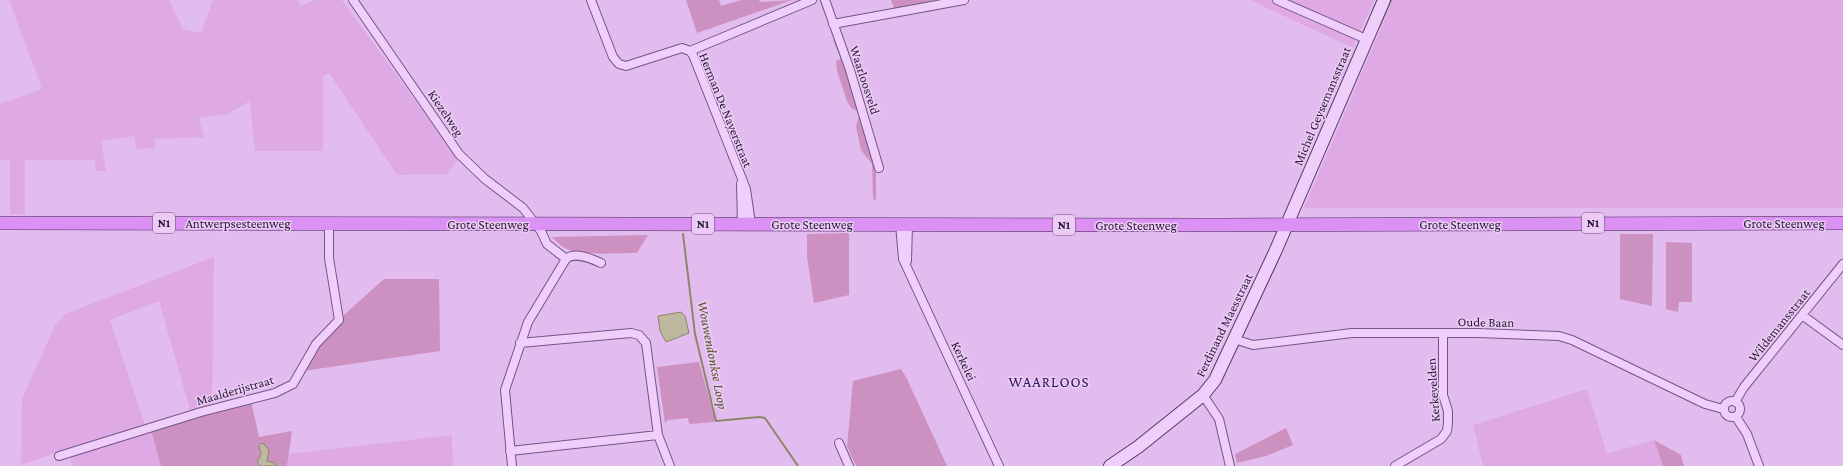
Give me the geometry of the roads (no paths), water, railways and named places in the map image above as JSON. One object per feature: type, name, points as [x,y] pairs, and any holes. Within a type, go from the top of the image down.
[{"type":"main road","name":"Antwerpsesteenweg","points":[[0,223],[428,224]]},
{"type":"main road","name":"Grote Steenweg","points":[[428,224],[1843,223]]},
{"type":"street","name":"Kiezelweg","points":[[353,0],[459,154],[498,190],[523,208],[536,224],[547,244],[566,259]]},
{"type":"street","name":"Herman De Nayerstraat","points":[[591,0],[613,57],[619,64],[626,66],[674,49],[682,48],[690,51],[696,59],[746,189],[746,224]]},
{"type":"street","points":[[690,51],[812,0]]},
{"type":"street","name":"Waarloosveld","points":[[825,0],[850,70],[876,153],[879,168]]},
{"type":"street","points":[[834,24],[964,0]]},
{"type":"street","points":[[1277,0],[1366,39]]},
{"type":"street","name":"Michel Geysemansstraat","points":[[1286,224],[1384,0]]},
{"type":"street","name":"Maalderijstraat","points":[[59,456],[201,412],[275,393],[293,384],[316,344],[339,320],[329,258],[329,223]]},
{"type":"street","name":"Kerkelei","points":[[904,224],[903,259],[999,466]]},
{"type":"street","name":"Ferdinand Maesstraat","points":[[1110,466],[1138,447],[1203,395],[1215,380],[1286,224]]},
{"type":"street","points":[[512,466],[505,395],[520,343],[528,322],[566,259],[574,256],[588,258],[601,263]]},
{"type":"street","name":"Wildemansstraat","points":[[1724,409],[1727,402],[1735,402],[1744,386],[1843,264]]},
{"type":"street","points":[[1802,315],[1843,345]]},
{"type":"street","points":[[520,343],[631,333],[639,335],[644,340],[647,348],[658,435],[670,466]]},
{"type":"street","name":"Oude Baan","points":[[1234,339],[1254,345],[1352,333],[1443,333],[1559,336],[1572,340],[1705,404],[1724,409]]},
{"type":"street","name":"Kerkevelden","points":[[1395,466],[1441,439],[1447,431],[1448,411],[1443,395],[1443,333]]},
{"type":"street","points":[[1203,395],[1219,419],[1230,466]]},
{"type":"street","points":[[1735,402],[1740,409],[1736,417]]},
{"type":"street","points":[[1724,409],[1726,416],[1736,417]]},
{"type":"street","points":[[1736,417],[1747,434],[1759,466]]},
{"type":"street","points":[[510,451],[658,435]]},
{"type":"street","points":[[839,443],[849,466]]},
{"type":"waterway","points":[[1379,27],[1391,0]]},
{"type":"waterway","name":"Wouwendonkse Loop","points":[[683,234],[695,334],[716,421],[759,417],[765,418],[798,466]]},
{"type":"district","name":"WAARLOOS","points":[[1049,382]]}]
